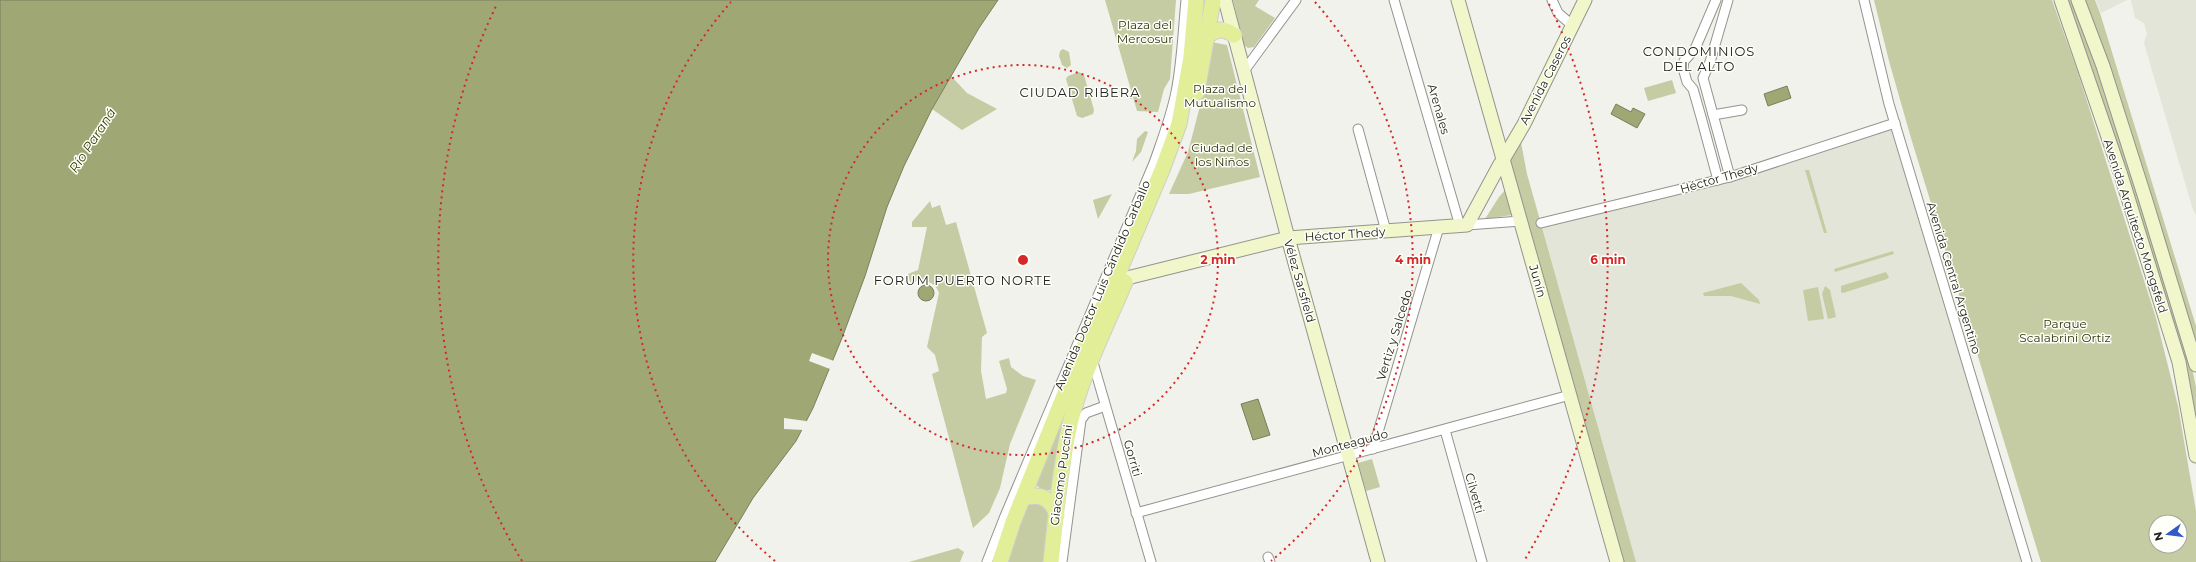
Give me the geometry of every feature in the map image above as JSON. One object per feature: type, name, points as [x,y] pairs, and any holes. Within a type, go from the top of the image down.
[{"type":"main road","name":"Avenida Doctor Luis Cándido Carballo","points":[[1051,562],[1071,422],[1092,360],[1115,281],[1162,170],[1178,124],[1191,57],[1196,0]]},
{"type":"main road","name":"Avenida Doctor Luis Cándido Carballo","points":[[1000,562],[1007,523],[1023,498],[1082,351],[1187,126],[1196,93],[1213,0]]},
{"type":"main road","name":"Vélez Sarsfield","points":[[1225,0],[1288,238],[1378,562]]},
{"type":"main road","name":"Junín","points":[[1458,0],[1502,161],[1521,221],[1617,562]]},
{"type":"main road","name":"Avenida Caseros","points":[[1463,225],[1524,124],[1585,0]]},
{"type":"main road","name":"Avenida Arquitecto Mongsfeld","points":[[2061,0],[2120,172],[2179,362],[2196,456]]},
{"type":"main road","name":"Avenida Arquitecto Mongsfeld","points":[[2078,0],[2103,66],[2196,365]]},
{"type":"main road","points":[[1206,37],[1214,30],[1220,29],[1234,35]]},
{"type":"main road","name":"Héctor Thedy","points":[[1115,281],[1288,238],[1463,225]]},
{"type":"main road","points":[[1023,498],[1034,495],[1045,497],[1053,505],[1057,515]]},
{"type":"street","name":"Avenida Doctor Luis Cándido Carballo","points":[[987,562],[1007,523],[1115,281],[1170,119],[1181,57],[1186,0]]},
{"type":"street","points":[[1244,71],[1296,0]]},
{"type":"street","name":"Arenales","points":[[1394,0],[1463,225]]},
{"type":"street","points":[[1552,0],[1558,14],[1572,26]]},
{"type":"street","points":[[1716,0],[1695,49],[1684,61],[1684,74],[1692,89],[1718,180]]},
{"type":"street","points":[[1728,0],[1710,62],[1703,78],[1703,84],[1730,177]]},
{"type":"street","name":"Avenida Central Argentino","points":[[1864,0],[1879,69],[2027,562]]},
{"type":"street","points":[[1692,89],[1694,84],[1703,84]]},
{"type":"street","points":[[1713,115],[1742,110]]},
{"type":"street","name":"Héctor Thedy","points":[[1541,223],[1730,177],[1895,123]]},
{"type":"street","points":[[1358,128],[1386,231]]},
{"type":"street","name":"Héctor Thedy","points":[[1463,225],[1521,221]]},
{"type":"street","name":"Vertiz y Salcedo","points":[[1373,449],[1439,227]]},
{"type":"street","name":"Gorriti","points":[[1092,360],[1151,562]]},
{"type":"street","name":"Monteagudo","points":[[1136,513],[1570,395]]},
{"type":"street","name":"Giacomo Puccini","points":[[1062,562],[1081,420],[1086,413],[1105,406]]},
{"type":"street","name":"Cilvetti","points":[[1445,430],[1482,562]]},
{"type":"shaded area","points":[[2096,0],[2127,0],[2101,13]]},
{"type":"shaded area","points":[[2131,0],[2196,0],[2196,215],[2193,210],[2144,43],[2147,34],[2144,23],[2135,18]]},
{"type":"shaded area","points":[[1895,123],[2027,562],[1636,562],[1541,223],[1718,180]]},
{"type":"green space","name":"Plaza del Mercosur","points":[[1105,0],[1176,0],[1170,79],[1164,89],[1158,112],[1137,111]]},
{"type":"green space","points":[[1233,0],[1259,0],[1255,6],[1275,18],[1254,47],[1248,48],[1244,45]]},
{"type":"green space","name":"Parque Scalabrini Ortiz","points":[[1874,0],[2052,0],[2077,70],[2156,318],[2178,406],[2196,511],[2196,562],[2041,562],[1911,138],[1889,61]]},
{"type":"green space","points":[[2067,0],[2073,0],[2089,42],[2192,368],[2196,387],[2196,421],[2131,192],[2090,64]]},
{"type":"green space","points":[[2085,0],[2095,0],[2100,13],[2196,326],[2196,342]]},
{"type":"green space","name":"Ciudad de los Niños","points":[[1211,42],[1227,45],[1260,177],[1189,194],[1169,194],[1188,152],[1200,106]]},
{"type":"green space","points":[[1063,49],[1069,52],[1071,65],[1067,68],[1062,65],[1059,56],[1060,51]]},
{"type":"green space","points":[[1079,72],[1084,75],[1094,110],[1093,114],[1082,118],[1077,116],[1066,79],[1068,76]]},
{"type":"green space","points":[[951,76],[967,93],[997,109],[962,130],[932,109]]},
{"type":"green space","points":[[1672,80],[1676,93],[1648,101],[1644,88]]},
{"type":"green space","points":[[1145,131],[1148,132],[1141,152],[1132,162],[1136,151],[1137,139]]},
{"type":"green space","points":[[1519,132],[1527,174],[1636,562],[1617,562],[1504,158]]},
{"type":"green space","points":[[1805,170],[1809,170],[1827,233],[1824,233]]},
{"type":"green space","points":[[1506,189],[1512,215],[1485,219],[1499,197]]},
{"type":"green space","points":[[1112,194],[1098,219],[1093,200]]},
{"type":"green space","points":[[930,201],[932,208],[940,205],[946,225],[956,222],[987,333],[982,337],[981,371],[986,399],[1006,393],[1007,389],[999,361],[1009,358],[1011,367],[1023,376],[1036,380],[1010,444],[1000,488],[989,513],[973,528],[932,374],[939,371],[935,355],[927,347],[939,293],[937,288],[931,283],[924,281],[910,282],[908,274],[918,270],[927,227],[912,227],[912,222]]},
{"type":"green space","points":[[1893,251],[1894,254],[1835,272],[1834,269]]},
{"type":"green space","points":[[1886,272],[1889,277],[1887,279],[1843,293],[1841,292],[1841,286]]},
{"type":"green space","points":[[1741,283],[1759,300],[1760,304],[1731,296],[1704,296],[1703,293]]},
{"type":"green space","points":[[1825,286],[1830,290],[1836,317],[1828,319],[1822,294]]},
{"type":"green space","points":[[1818,287],[1824,319],[1808,321],[1803,290]]},
{"type":"green space","points":[[1064,421],[1057,489],[1043,491],[1034,483],[1061,422]]},
{"type":"green space","points":[[1372,459],[1380,487],[1366,491],[1358,463]]},
{"type":"green space","points":[[1034,499],[1051,513],[1048,562],[1003,562],[1026,504]]},
{"type":"green space","points":[[958,548],[964,552],[960,562],[909,562]]},
{"type":"water","name":"Río Paraná","points":[[0,0],[998,0],[979,28],[932,109],[904,166],[887,207],[865,276],[842,338],[813,408],[796,441],[753,498],[715,562],[0,562]]},
{"type":"water","points":[[1787,86],[1791,98],[1768,106],[1764,94]]},
{"type":"water","points":[[1616,104],[1631,112],[1633,108],[1645,114],[1637,128],[1611,114]]},
{"type":"water","points":[[923,285],[929,285],[934,290],[932,299],[929,301],[923,301],[918,296],[918,290]]},
{"type":"water","points":[[1258,399],[1270,435],[1253,440],[1241,404]]},
{"type":"pier","points":[[812,353],[834,361],[830,369],[809,361]]},
{"type":"pier","points":[[784,418],[808,422],[804,430],[784,429]]},
{"type":"district","name":"CONDOMINIOS DEL ALTO","points":[[1699,58]]},
{"type":"district","name":"CIUDAD RIBERA","points":[[1080,92]]},
{"type":"district","name":"FORUM PUERTO NORTE","points":[[963,280]]},
{"type":"park label","name":"Plaza del Mutualismo","points":[[1220,95]]}]
